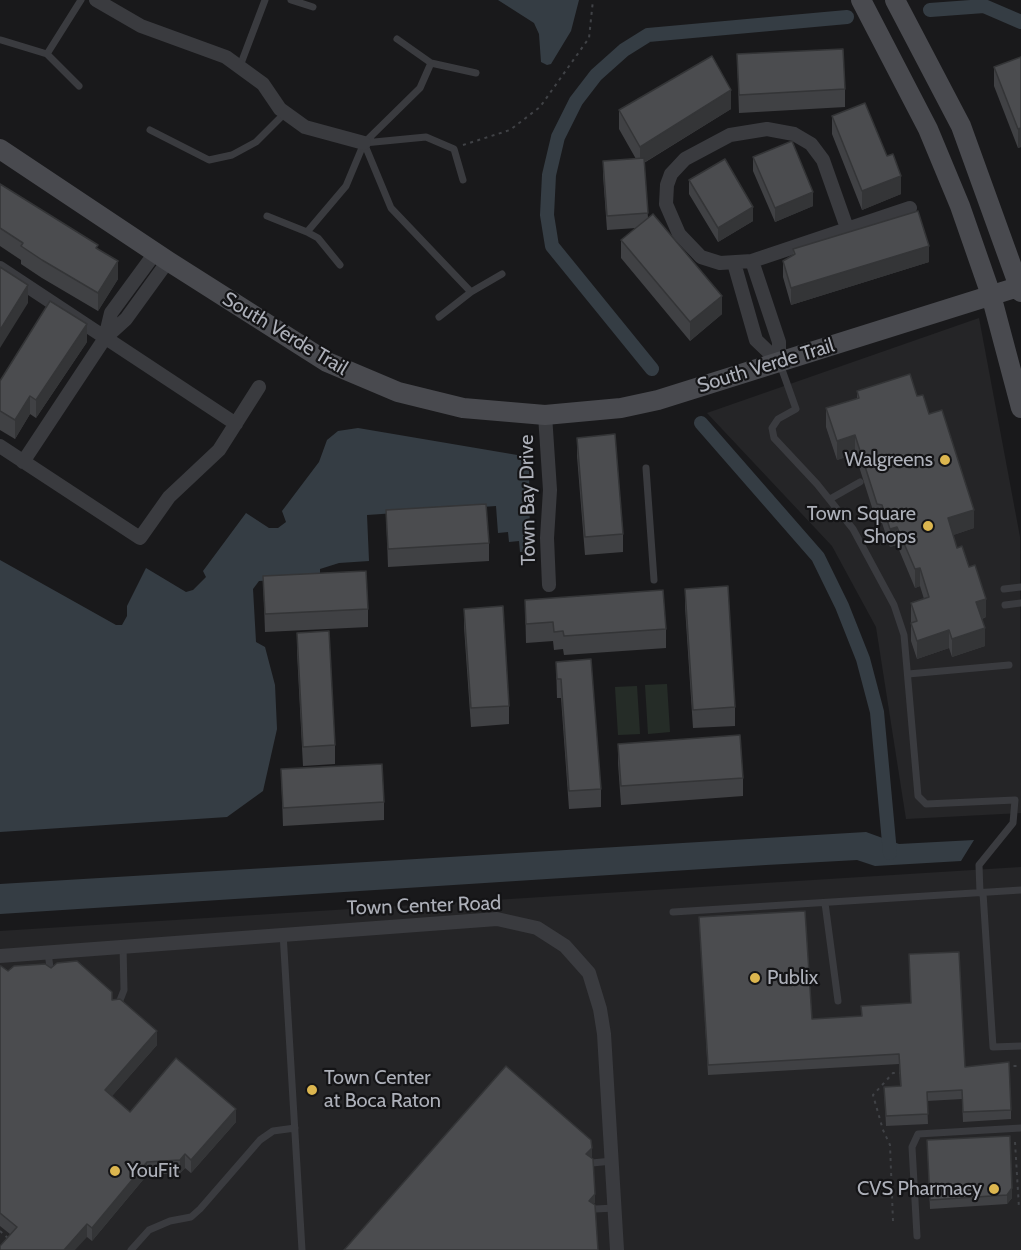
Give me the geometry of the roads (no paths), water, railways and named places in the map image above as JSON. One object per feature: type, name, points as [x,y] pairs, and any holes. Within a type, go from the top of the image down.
[{"type":"street","points":[[96,0],[141,26],[205,48],[240,66],[263,84],[285,113],[314,131],[364,143]]},
{"type":"street","points":[[861,0],[928,129],[960,206],[991,295],[1021,408]]},
{"type":"street","points":[[896,0],[961,126],[1021,288]]},
{"type":"street","points":[[847,228],[823,159],[811,144],[794,134],[780,130],[748,130],[713,142],[677,166],[671,174],[665,194],[674,224],[693,251],[710,261],[734,263],[752,261],[910,208]]},
{"type":"street","name":"South Verde Trail","points":[[0,149],[299,346],[362,378],[407,395],[463,408],[545,415],[583,413],[658,400],[991,295],[1021,288]]},
{"type":"street","points":[[23,462],[105,338],[126,319],[161,257]]},
{"type":"street","points":[[752,261],[779,342],[779,362]]},
{"type":"street","points":[[734,263],[756,340],[779,362]]},
{"type":"street","points":[[0,268],[236,424]]},
{"type":"street","points":[[0,446],[141,538],[169,497],[212,457],[259,387]]},
{"type":"street","name":"Town Bay Drive","points":[[545,415],[550,490],[547,538],[549,585]]},
{"type":"street","name":"Town Center Road","points":[[0,956],[18,958],[48,952],[497,919],[537,928],[565,946],[589,973],[600,1009],[617,1250]]},
{"type":"lane","points":[[47,54],[81,0]]},
{"type":"lane","points":[[240,66],[265,0]]},
{"type":"lane","points":[[291,0],[312,7]]},
{"type":"lane","points":[[398,39],[431,63],[476,73]]},
{"type":"lane","points":[[2,40],[47,54],[79,86]]},
{"type":"lane","points":[[307,232],[346,186],[364,143],[420,88],[431,63]]},
{"type":"lane","points":[[150,130],[209,160],[232,155],[256,142],[285,113]]},
{"type":"lane","points":[[364,143],[426,137],[454,149],[463,180]]},
{"type":"lane","points":[[364,143],[391,208],[471,292]]},
{"type":"lane","points":[[267,216],[318,238],[340,265]]},
{"type":"lane","points":[[439,317],[471,292],[502,274]]},
{"type":"lane","points":[[779,362],[796,409],[778,419],[772,428],[774,438],[830,499],[853,529],[894,605],[904,635],[918,796],[926,804],[1015,800],[1012,823],[979,865],[993,1047],[1021,1046]]},
{"type":"lane","points":[[646,468],[654,580]]},
{"type":"lane","points":[[830,499],[860,482]]},
{"type":"lane","points":[[1004,589],[1021,587]]},
{"type":"lane","points":[[1005,605],[1021,603]]},
{"type":"lane","points":[[908,674],[1009,665]]},
{"type":"lane","points":[[673,912],[1021,890]]},
{"type":"lane","points":[[825,903],[838,1001]]},
{"type":"lane","points":[[283,933],[302,1250]]},
{"type":"lane","points":[[116,1009],[124,990],[123,946]]},
{"type":"lane","points":[[48,952],[51,976]]},
{"type":"lane","points":[[131,1250],[148,1230],[170,1221],[191,1217],[260,1140],[273,1131],[295,1128]]},
{"type":"lane","points":[[917,1236],[912,1147],[918,1134],[1021,1128]]},
{"type":"lane","points":[[592,1162],[612,1161]]},
{"type":"lane","points":[[595,1209],[615,1208]]},
{"type":"waterway","points":[[930,10],[984,6],[1021,22]]},
{"type":"waterway","points":[[652,369],[552,246],[547,215],[549,175],[558,137],[576,101],[596,75],[624,50],[648,35],[847,17]]},
{"type":"waterway","points":[[701,423],[818,557],[842,606],[863,659],[877,712],[890,853]]},
{"type":"place","name":"Walgreens","points":[[945,460]]},
{"type":"place","name":"Town Square Shops","points":[[928,526]]},
{"type":"place","name":"Publix","points":[[755,978]]},
{"type":"place","name":"Town Center at Boca Raton","points":[[312,1090]]},
{"type":"place","name":"YouFit","points":[[115,1171]]},
{"type":"place","name":"CVS Pharmacy","points":[[994,1189]]}]
